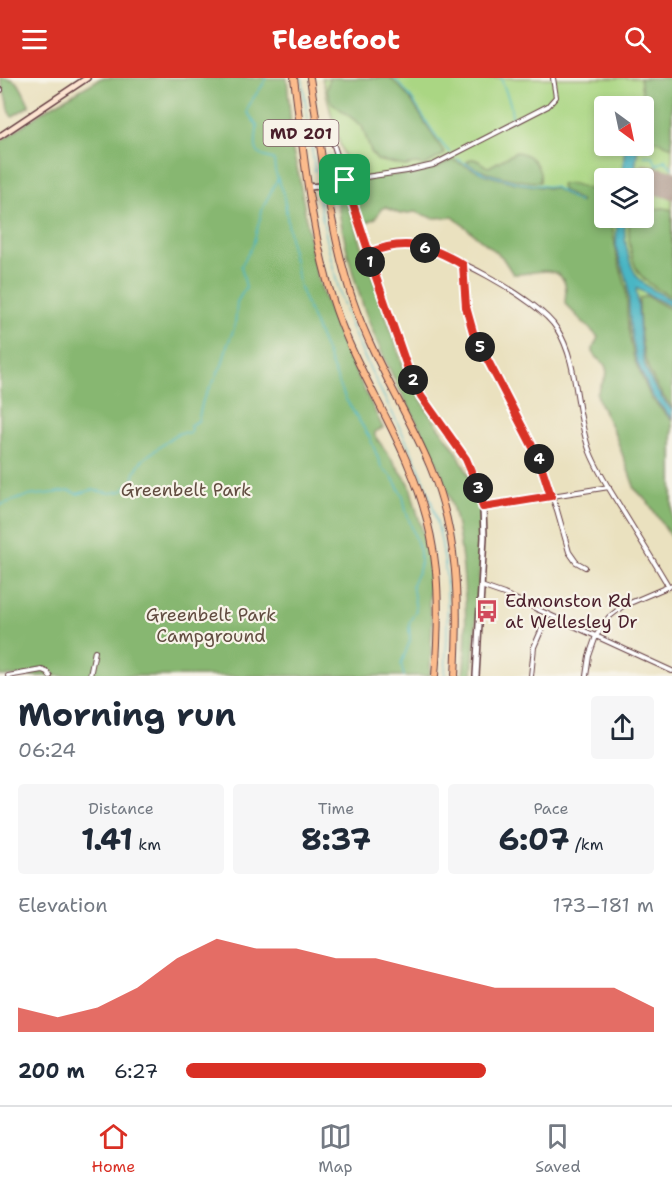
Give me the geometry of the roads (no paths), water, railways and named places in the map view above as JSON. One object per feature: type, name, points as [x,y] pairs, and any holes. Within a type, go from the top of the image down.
[{"type":"main road","points":[[0,136],[87,78]]},
{"type":"main road","name":"MD 201","points":[[294,78],[319,247],[337,312],[359,366],[409,466],[428,523],[435,557],[439,597],[435,676]]},
{"type":"main road","name":"MD 201","points":[[310,78],[338,246],[352,299],[374,353],[429,465],[450,530],[458,598],[454,676]]},
{"type":"street","points":[[309,187],[327,184],[340,178],[345,180],[420,169],[461,152],[548,106],[556,97],[553,78]]},
{"type":"street","points":[[329,130],[393,330],[409,372],[421,396],[466,459],[479,490],[483,507],[484,537],[476,676]]},
{"type":"street","points":[[369,253],[390,245],[412,245],[436,252],[530,302],[544,312],[558,329],[567,348],[590,450],[609,487],[670,586],[618,609],[609,617],[596,636],[589,656],[586,676]]},
{"type":"street","points":[[463,265],[466,307],[473,332],[539,459],[569,552],[576,562],[585,567]]},
{"type":"street","points":[[483,507],[609,487]]},
{"type":"street","points":[[482,586],[672,671]]},
{"type":"street","points":[[531,676],[534,647],[548,615]]},
{"type":"street","points":[[90,676],[95,651]]},
{"type":"street","points":[[8,676],[42,670],[50,676]]},
{"type":"water","points":[[624,156],[637,156],[635,168],[623,168]]},
{"type":"water","points":[[617,228],[625,228],[627,250],[636,274],[647,286],[672,300],[672,307],[636,288],[645,367],[651,381],[672,410],[672,419],[652,396],[636,360],[630,326],[628,284],[616,249]]},
{"type":"waterway","points":[[266,78],[247,112],[257,125],[256,147],[258,152],[274,160],[275,171],[284,196],[300,288],[345,398],[370,438],[382,468],[392,477],[403,496],[420,551],[420,568],[412,584],[416,610],[409,623],[410,641],[401,664],[404,676]]},
{"type":"waterway","points":[[302,78],[315,171]]},
{"type":"waterway","points":[[394,78],[409,95],[435,135],[450,153]]},
{"type":"waterway","points":[[501,78],[510,103],[513,121]]},
{"type":"waterway","points":[[652,156],[657,165],[665,160],[672,168]]},
{"type":"waterway","points":[[457,159],[483,173],[520,183],[554,187],[579,202]]},
{"type":"waterway","points":[[216,376],[235,326],[237,302],[246,287],[241,266],[253,245],[263,207],[278,178]]},
{"type":"waterway","points":[[318,193],[344,306],[368,365],[422,475],[437,522],[445,561],[446,580],[445,676]]},
{"type":"waterway","points":[[0,505],[27,496],[70,491],[77,494],[92,490],[110,493],[123,491],[133,482],[136,469],[146,457],[174,436],[184,432],[189,433],[190,425],[198,421],[203,400],[215,379]]},
{"type":"place","name":"Edmonston Rd at Wellesley Dr","points":[[487,611]]},
{"type":"park label","name":"Greenbelt Park","points":[[186,490]]},
{"type":"park label","name":"Greenbelt Park Campground","points":[[211,625]]}]
